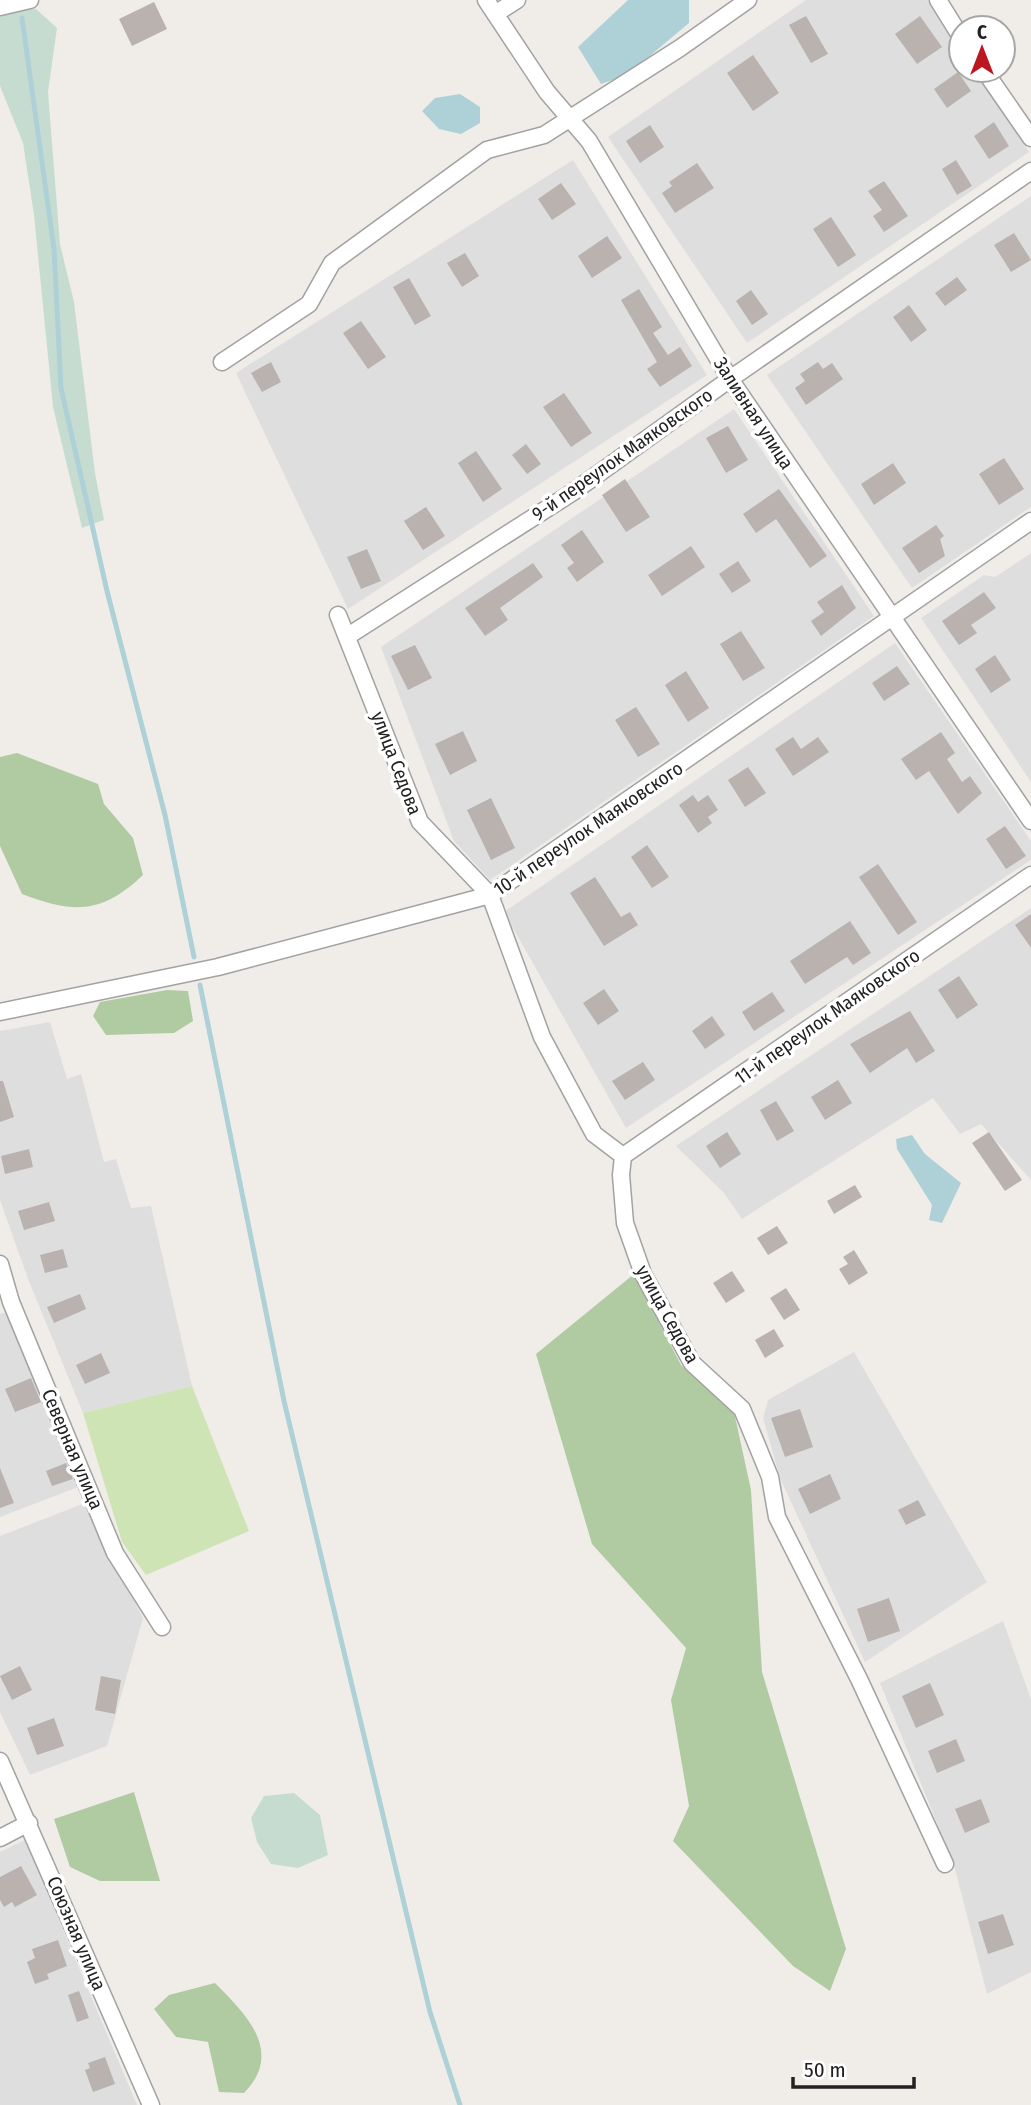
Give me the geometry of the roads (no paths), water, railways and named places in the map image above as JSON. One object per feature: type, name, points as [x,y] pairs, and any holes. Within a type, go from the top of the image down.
[{"type":"street","points":[[0,7],[30,0]]},
{"type":"street","points":[[491,7],[517,0]]},
{"type":"street","points":[[222,362],[309,304],[332,263],[487,150],[544,135],[657,64],[748,0]]},
{"type":"street","points":[[937,0],[947,15]]},
{"type":"street","name":"Заливная улица","points":[[491,7],[547,92],[589,141],[730,379],[1031,821]]},
{"type":"street","points":[[994,84],[1031,138]]},
{"type":"street","name":"9-й переулок Маяковского","points":[[348,636],[573,492],[730,379],[1031,171]]},
{"type":"street","name":"10-й переулок Маяковского","points":[[0,1012],[218,967],[490,895],[1031,521]]},
{"type":"street","name":"улица Седова","points":[[338,615],[420,822],[490,895],[542,1037],[594,1134],[623,1156],[621,1175],[625,1223],[643,1273],[692,1363],[742,1409],[770,1477],[777,1517],[859,1679],[945,1864]]},
{"type":"street","name":"11-й переулок Маяковского","points":[[623,1156],[1031,876]]},
{"type":"street","name":"Северная улица","points":[[0,1264],[11,1302],[115,1553],[162,1627]]},
{"type":"street","name":"Союзная улица","points":[[0,1761],[151,2105]]},
{"type":"street","points":[[0,1838],[29,1824]]},
{"type":"water","points":[[628,0],[689,0],[689,23],[627,75],[601,84],[578,47]]},
{"type":"water","points":[[460,94],[480,107],[480,123],[461,134],[439,129],[422,111],[435,98]]},
{"type":"water","points":[[912,1135],[925,1154],[961,1183],[942,1223],[929,1220],[932,1205],[897,1149],[896,1139]]},
{"type":"waterway","points":[[22,18],[54,249],[61,388],[107,591],[165,815],[194,957]]},
{"type":"waterway","points":[[200,985],[284,1401],[430,2012],[460,2105]]}]
